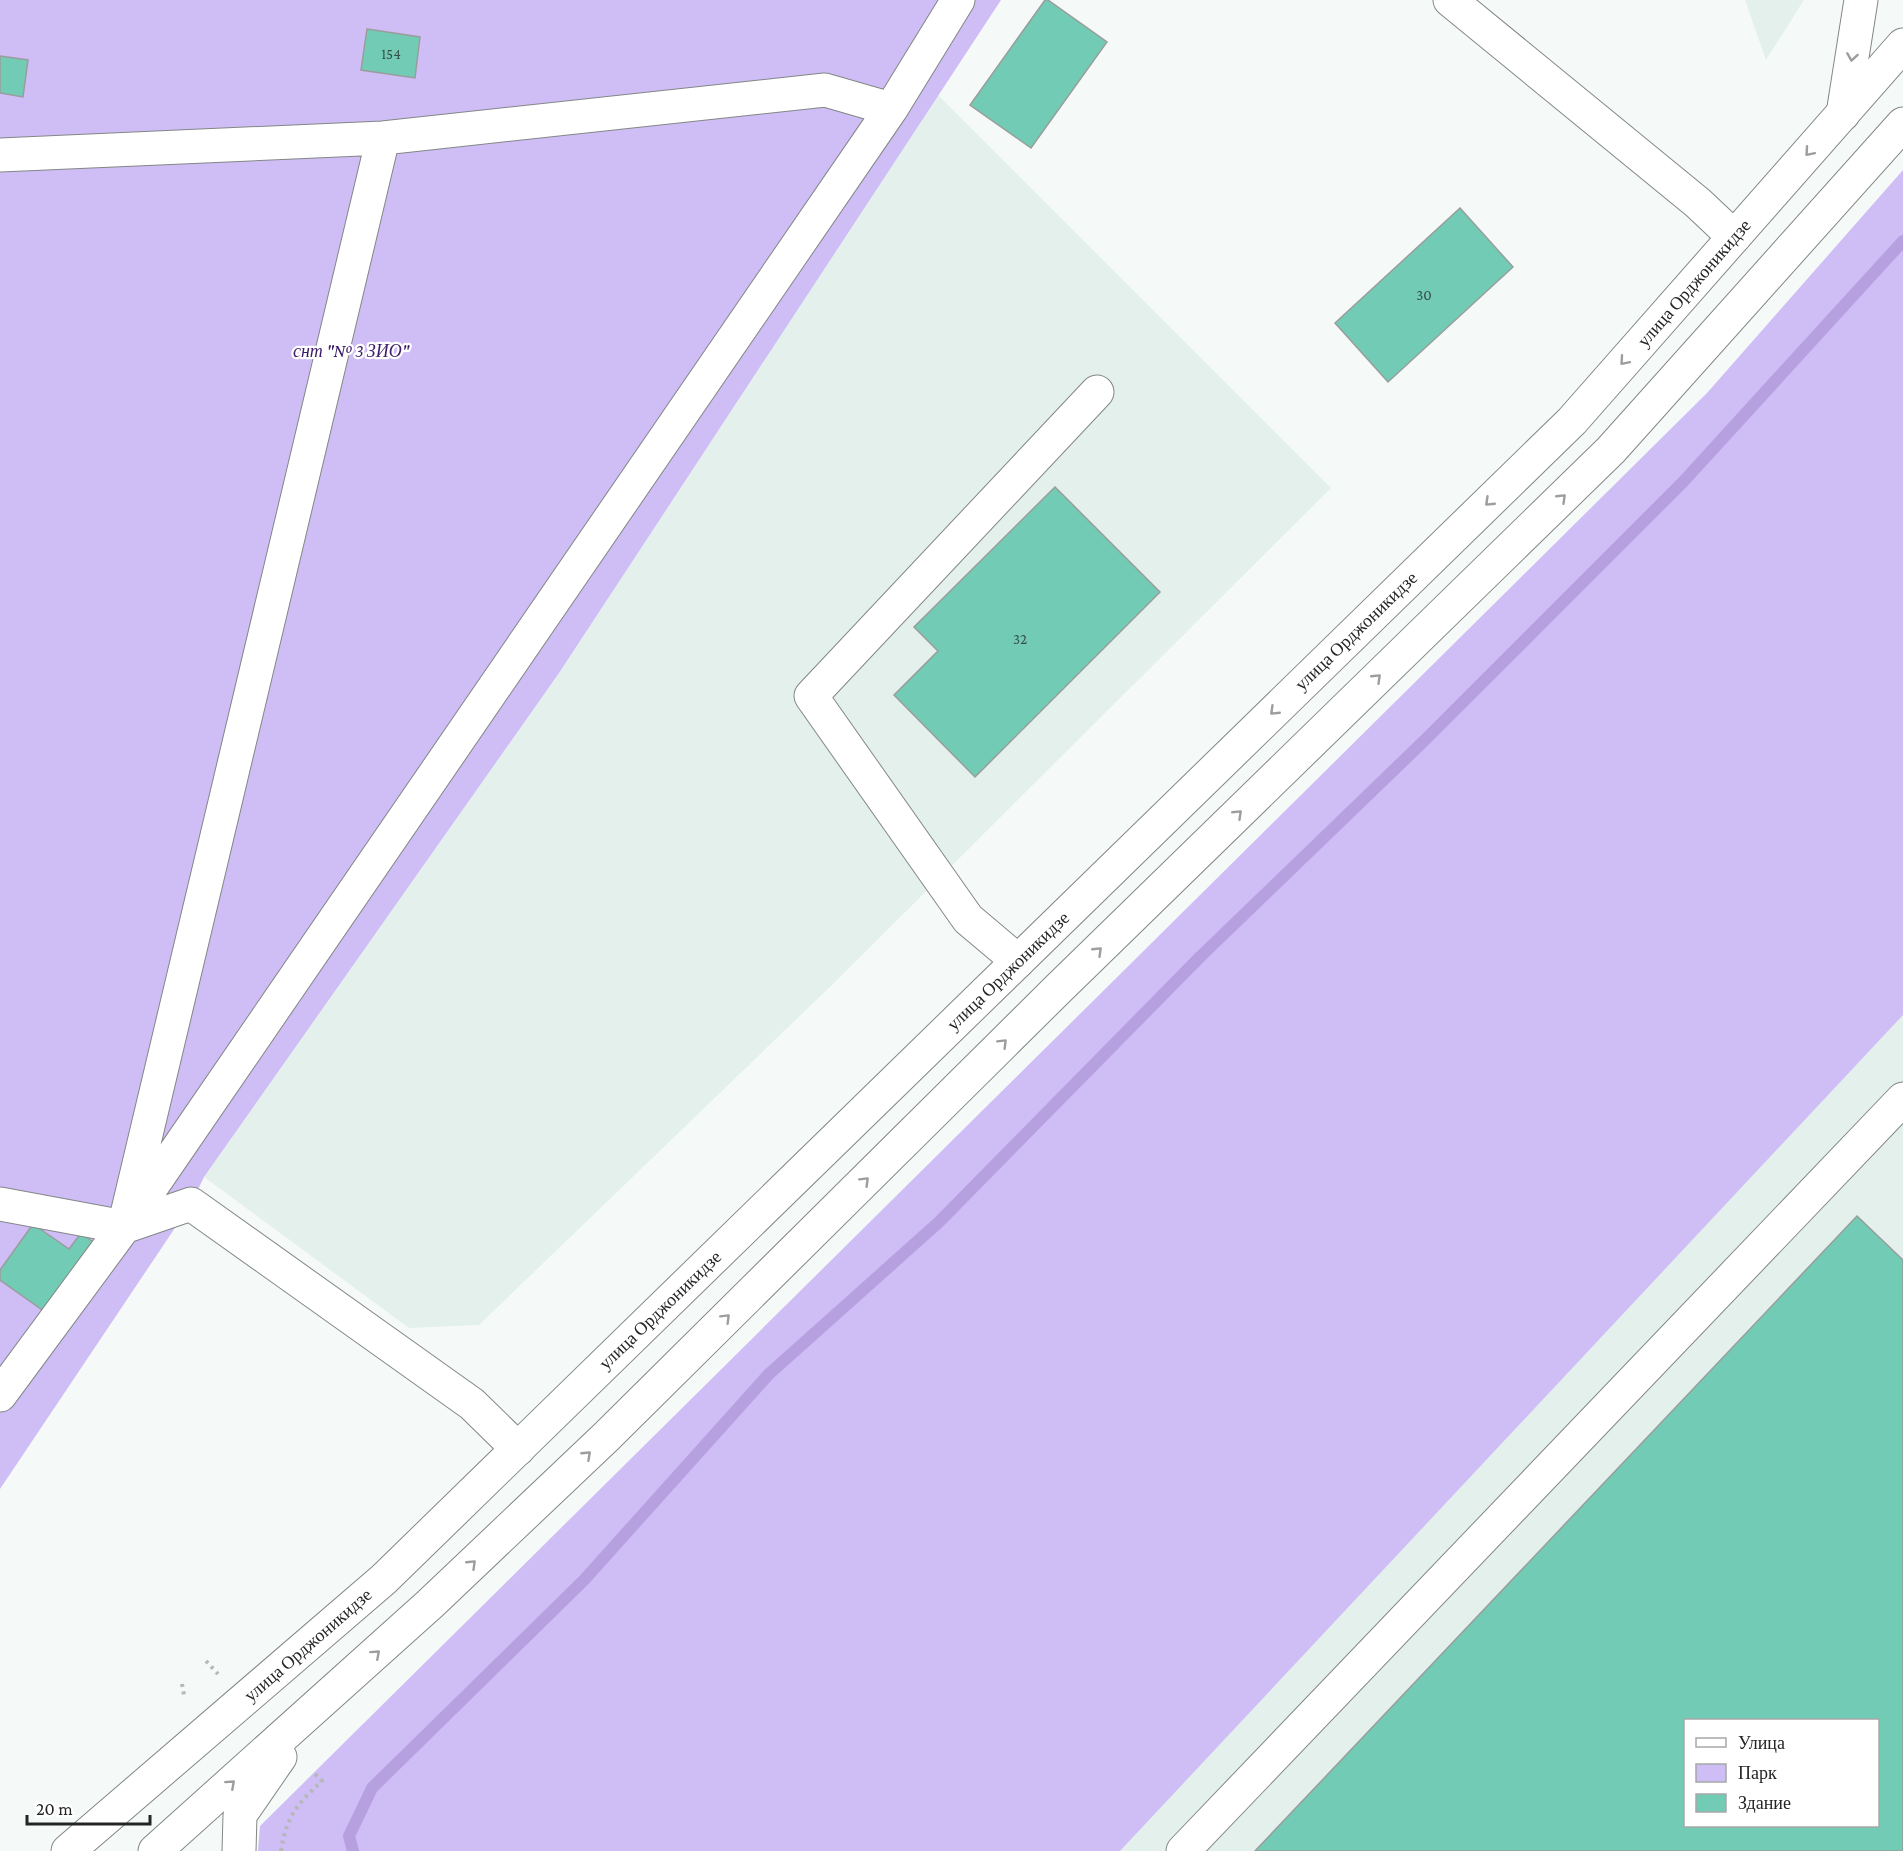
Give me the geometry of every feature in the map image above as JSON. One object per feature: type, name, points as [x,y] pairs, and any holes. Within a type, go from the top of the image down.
[{"type":"main road","points":[[0,1395],[124,1227],[891,109],[958,0]]},
{"type":"main road","points":[[1450,0],[1698,203],[1734,237]]},
{"type":"main road","points":[[1842,114],[1861,0]]},
{"type":"main road","name":"улица Орджоникидзе","points":[[68,1851],[384,1579],[1572,421],[1903,45]]},
{"type":"main road","points":[[0,155],[383,138],[825,90],[891,109]]},
{"type":"main road","points":[[155,1851],[430,1605],[606,1437],[1056,991],[1611,450],[1903,124]]},
{"type":"main road","points":[[124,1227],[383,138]]},
{"type":"main road","points":[[1018,961],[968,918],[811,696],[1096,392]]},
{"type":"main road","points":[[1183,1851],[1903,1099]]},
{"type":"main road","points":[[0,1204],[124,1227],[191,1204],[472,1404],[518,1449]]},
{"type":"main road","points":[[239,1851],[240,1815],[310,1714]]},
{"type":"path","points":[[183,1684],[184,1695]]},
{"type":"path","points":[[281,1851],[284,1831],[301,1801],[322,1781]]},
{"type":"shaded area","points":[[1745,0],[1804,0],[1766,60]]},
{"type":"shaded area","points":[[938,95],[1331,488],[835,982],[479,1325],[409,1328],[204,1177],[559,673]]},
{"type":"shaded area","points":[[1903,1015],[1903,1851],[1120,1851]]},
{"type":"green space","name":"снт \"№ 3 ЗИО\"","points":[[0,0],[1001,0],[559,673],[204,1177],[191,1204],[0,1489]]},
{"type":"green space","points":[[1903,170],[1903,1015],[1120,1851],[258,1851],[260,1826],[1707,393]]},
{"type":"building","points":[[1045,0],[1107,42],[1031,148],[970,105]]},
{"type":"building","points":[[367,29],[420,37],[415,78],[361,70]]},
{"type":"building","points":[[0,56],[28,60],[23,97],[0,93]]},
{"type":"building","points":[[1460,208],[1513,267],[1388,382],[1335,323]]},
{"type":"building","points":[[1055,487],[1160,592],[975,777],[894,695],[938,651],[914,627]]},
{"type":"building","points":[[1857,1216],[1903,1260],[1903,1851],[1255,1851]]},
{"type":"building","points":[[33,1224],[69,1249],[81,1233],[104,1250],[55,1319],[0,1280],[0,1270]]},
{"type":"waterway","points":[[353,1851],[349,1836],[372,1788],[584,1580],[769,1374],[939,1222],[1200,957],[1427,738],[1683,482],[1903,241]]}]
